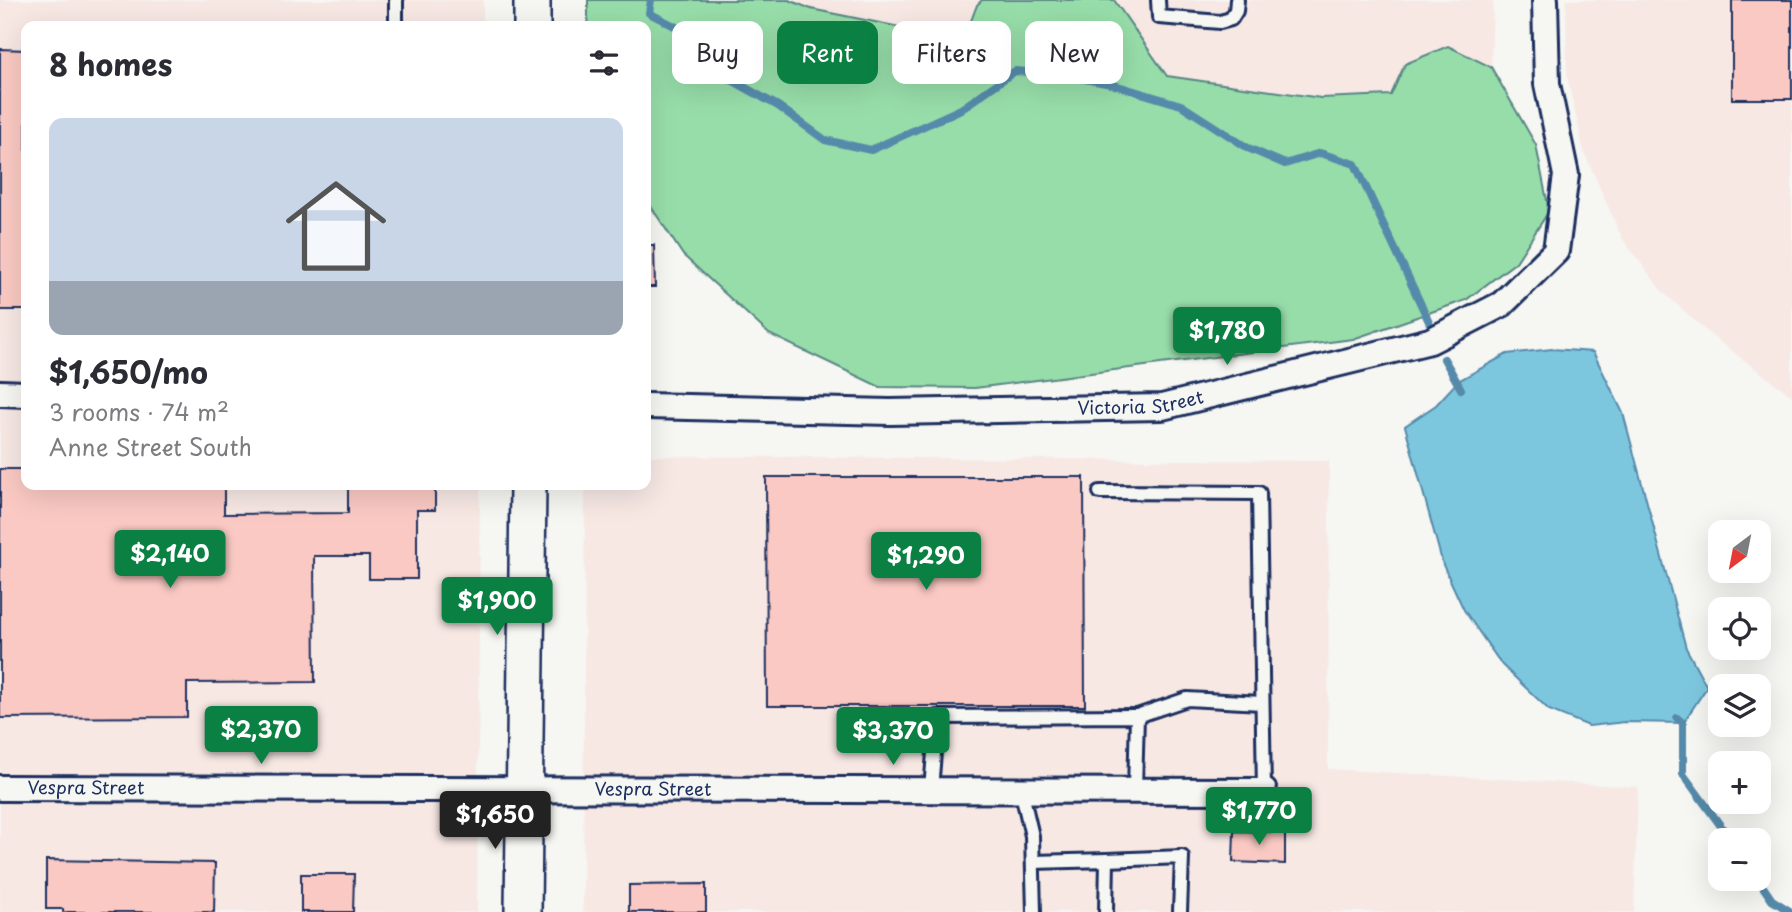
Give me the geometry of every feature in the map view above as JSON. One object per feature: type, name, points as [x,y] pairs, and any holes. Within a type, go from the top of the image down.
[{"type":"street","points":[[532,0],[532,21]]},
{"type":"street","name":"Victoria Street","points":[[651,405],[890,411],[1162,407],[1430,341],[1502,304],[1556,251],[1566,175],[1547,84],[1545,0]]},
{"type":"street","points":[[0,393],[21,394]]},
{"type":"street","points":[[523,912],[527,490]]},
{"type":"street","name":"Vespra Street","points":[[0,788],[1264,791]]},
{"type":"lane","points":[[396,0],[396,21]]},
{"type":"lane","points":[[1158,0],[1159,18],[1220,22],[1231,19],[1236,11],[1237,0]]},
{"type":"lane","points":[[1100,492],[1259,494],[1264,791]]},
{"type":"lane","points":[[931,789],[937,717],[1137,716],[1187,699],[1262,703]]},
{"type":"lane","points":[[1135,789],[1137,716]]},
{"type":"lane","points":[[1021,789],[1032,836],[1034,912]]},
{"type":"lane","points":[[1033,862],[1182,858],[1180,912]]},
{"type":"lane","points":[[1106,912],[1107,860]]},
{"type":"shaded area","points":[[0,0],[483,0],[483,21],[21,21],[21,490],[480,490],[477,912],[0,912]]},
{"type":"shaded area","points":[[789,0],[982,0],[971,21],[892,21],[892,40],[878,35],[878,21],[843,21]]},
{"type":"shaded area","points":[[1114,0],[1493,0],[1491,67],[1448,46],[1405,64],[1391,95],[1321,98],[1167,76]]},
{"type":"shaded area","points":[[1566,0],[1792,0],[1792,396],[1713,337],[1662,291],[1622,238],[1584,152],[1567,76]]},
{"type":"shaded area","points":[[651,456],[1329,461],[1328,769],[1638,787],[1634,912],[583,912],[585,490],[651,490]]},
{"type":"green space","points":[[588,0],[789,0],[811,9],[870,21],[777,21],[777,84],[878,84],[878,23],[892,26],[892,84],[1011,84],[1011,21],[971,21],[982,0],[1114,0],[1167,76],[1321,98],[1391,95],[1405,64],[1448,46],[1491,67],[1536,145],[1549,211],[1516,262],[1466,300],[1353,339],[975,388],[880,387],[769,334],[683,255],[651,207],[651,21],[588,21]]},
{"type":"water","points":[[1552,349],[1593,352],[1623,413],[1686,648],[1707,687],[1683,723],[1625,722],[1589,726],[1549,710],[1502,665],[1464,610],[1443,565],[1405,426],[1436,405],[1458,381],[1507,354]]},
{"type":"building","points":[[1732,0],[1792,0],[1792,99],[1732,99]]},
{"type":"building","points":[[0,49],[21,50],[21,310],[0,310]]},
{"type":"building","points":[[651,245],[654,245],[655,287],[651,287]]},
{"type":"building","points":[[0,469],[21,469],[21,490],[224,490],[224,514],[348,513],[348,490],[435,490],[435,510],[417,510],[417,579],[369,579],[369,556],[314,556],[315,682],[187,683],[187,717],[0,718]]},
{"type":"building","points":[[766,477],[1084,477],[1085,706],[767,706]]},
{"type":"building","points":[[1234,831],[1285,832],[1285,864],[1233,862]]},
{"type":"building","points":[[46,860],[215,863],[214,912],[63,912],[63,909],[46,909]]},
{"type":"building","points":[[301,874],[354,874],[353,912],[301,912]]},
{"type":"building","points":[[706,884],[706,912],[629,912],[629,885]]},
{"type":"waterway","points":[[651,0],[649,13],[694,36],[728,78],[778,106],[825,140],[871,150],[961,109],[1015,71],[1064,75],[1111,84],[1181,105],[1248,148],[1285,164],[1320,153],[1355,164],[1432,328]]},
{"type":"waterway","points":[[1444,359],[1461,389]]},
{"type":"waterway","points":[[1677,718],[1683,723],[1683,774],[1722,828]]},
{"type":"waterway","points":[[1766,891],[1772,900],[1791,912]]}]
